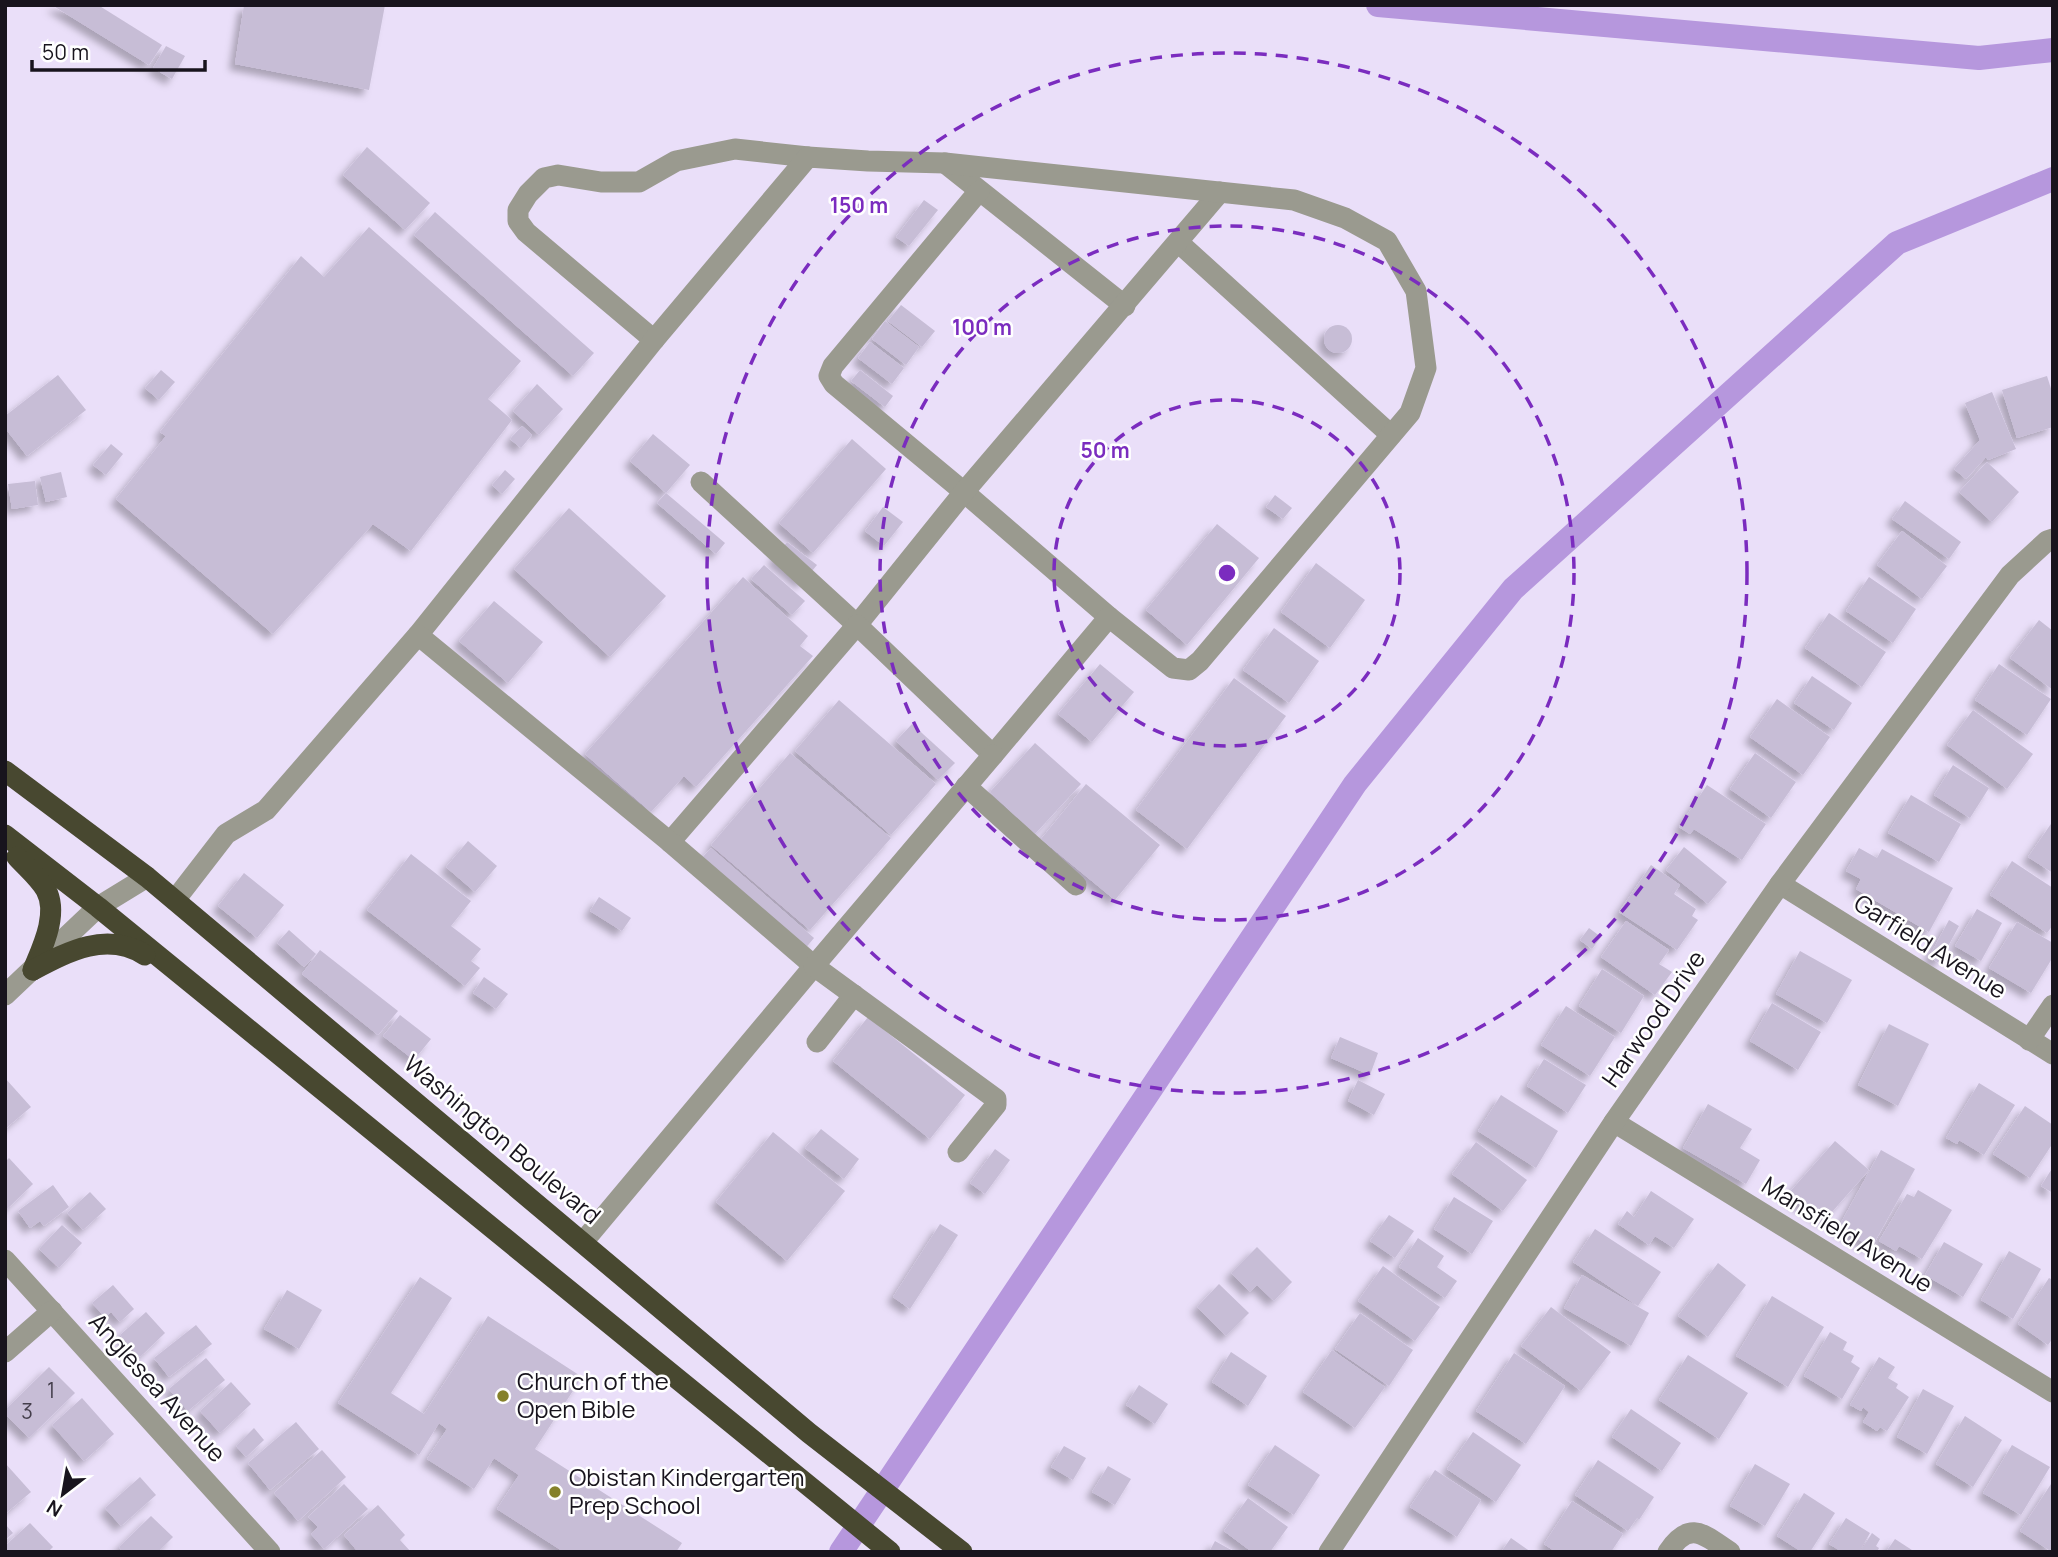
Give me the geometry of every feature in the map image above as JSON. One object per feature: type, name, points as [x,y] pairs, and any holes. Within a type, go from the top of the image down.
[{"type":"highway","name":"Washington Boulevard","points":[[5,771],[147,877],[809,1433],[962,1552]]},
{"type":"highway","points":[[5,835],[98,907],[890,1552]]},
{"type":"highway","points":[[5,844],[47,892],[50,909],[47,933],[33,970]]},
{"type":"highway","points":[[33,970],[80,948],[106,942],[124,945],[142,953],[174,979],[207,996]]},
{"type":"street","points":[[654,340],[526,232],[518,220],[518,210],[528,194],[544,178],[558,175],[601,182],[639,181],[676,160],[736,149],[868,162],[946,163],[1294,200],[1345,218],[1387,241],[1416,291],[1426,368],[1410,413],[1209,651],[1189,670],[1173,668],[1109,617],[834,384],[829,376],[833,366],[979,191]]},
{"type":"street","points":[[175,900],[226,834],[266,810],[418,635],[654,340],[808,157]]},
{"type":"street","points":[[946,163],[1125,306]]},
{"type":"street","points":[[670,842],[857,625],[964,492],[1220,192]]},
{"type":"street","points":[[1178,242],[1391,435]]},
{"type":"street","points":[[701,482],[993,755]]},
{"type":"street","name":"Harwood Drive","points":[[1329,1552],[1614,1122],[1780,884],[2010,575],[2053,539]]},
{"type":"street","points":[[583,1242],[1109,617]]},
{"type":"street","points":[[418,635],[670,842],[814,966],[996,1099],[996,1105],[958,1152]]},
{"type":"street","points":[[966,786],[1076,885]]},
{"type":"street","points":[[5,995],[98,907],[147,877]]},
{"type":"street","name":"Garfield Avenue","points":[[1780,884],[2053,1054]]},
{"type":"street","points":[[817,1042],[854,995]]},
{"type":"street","points":[[2029,1040],[2053,1005]]},
{"type":"street","name":"Mansfield Avenue","points":[[1614,1122],[2053,1392]]},
{"type":"street","name":"Anglesea Avenue","points":[[5,1260],[270,1552]]},
{"type":"street","points":[[5,1352],[52,1311]]},
{"type":"street","points":[[1668,1552],[1678,1538],[1689,1532],[1701,1534],[1730,1552]]},
{"type":"building","points":[[52,5],[98,5],[162,45],[149,65]]},
{"type":"building","points":[[244,5],[385,5],[369,90],[235,64]]},
{"type":"building","points":[[166,46],[185,56],[172,79],[153,68]]},
{"type":"building","points":[[367,147],[430,203],[405,230],[343,175]]},
{"type":"building","points":[[924,200],[938,210],[909,246],[896,237]]},
{"type":"building","points":[[435,212],[594,353],[573,376],[414,235]]},
{"type":"building","points":[[369,227],[521,361],[488,399],[512,420],[411,551],[373,524],[273,634],[116,499],[166,436],[160,432],[301,256],[324,277]]},
{"type":"building","points":[[901,305],[935,331],[922,347],[888,321]]},
{"type":"building","points":[[885,321],[919,347],[906,365],[872,339]]},
{"type":"building","points":[[1338,325],[1348,329],[1352,339],[1348,349],[1338,353],[1328,349],[1324,339],[1328,329]]},
{"type":"building","points":[[870,342],[904,368],[892,384],[858,358]]},
{"type":"building","points":[[161,370],[175,382],[159,400],[145,388]]},
{"type":"building","points":[[860,370],[893,396],[885,407],[851,381]]},
{"type":"building","points":[[58,375],[86,410],[27,456],[5,428],[5,416]]},
{"type":"building","points":[[2047,376],[2053,395],[2053,427],[2017,438],[2002,390]]},
{"type":"building","points":[[537,384],[563,409],[539,435],[513,411]]},
{"type":"building","points":[[1992,392],[2016,449],[1988,460],[1986,457],[1966,479],[1954,469],[1980,440],[1965,403]]},
{"type":"building","points":[[522,426],[532,435],[521,448],[510,439]]},
{"type":"building","points":[[653,434],[690,465],[666,493],[630,461]]},
{"type":"building","points":[[852,439],[886,469],[813,553],[779,523]]},
{"type":"building","points":[[111,444],[123,454],[106,475],[93,465]]},
{"type":"building","points":[[1987,462],[2019,492],[1992,522],[1959,492]]},
{"type":"building","points":[[505,470],[515,479],[502,494],[492,485]]},
{"type":"building","points":[[61,472],[67,497],[46,502],[40,477]]},
{"type":"building","points":[[35,481],[38,505],[12,509],[8,484]]},
{"type":"building","points":[[666,493],[725,543],[716,554],[657,503]]},
{"type":"building","points":[[1275,495],[1292,508],[1283,519],[1266,507]]},
{"type":"building","points":[[1905,501],[1961,542],[1949,559],[1892,519]]},
{"type":"building","points":[[883,507],[903,522],[884,546],[865,531]]},
{"type":"building","points":[[569,508],[666,596],[610,657],[514,569]]},
{"type":"building","points":[[1217,524],[1259,558],[1187,645],[1146,610]]},
{"type":"building","points":[[1902,531],[1947,566],[1922,599],[1877,565]]},
{"type":"building","points":[[787,542],[817,565],[802,583],[773,559]]},
{"type":"building","points":[[1316,563],[1365,600],[1330,648],[1281,612]]},
{"type":"building","points":[[764,565],[805,601],[792,615],[751,579]]},
{"type":"building","points":[[743,577],[808,636],[800,646],[813,656],[696,787],[684,776],[651,812],[585,754]]},
{"type":"building","points":[[1869,577],[1916,609],[1893,643],[1846,611]]},
{"type":"building","points":[[494,601],[543,642],[508,683],[459,641]]},
{"type":"building","points":[[1829,613],[1886,652],[1862,687],[1805,648]]},
{"type":"building","points":[[2039,620],[2053,631],[2053,690],[2010,658]]},
{"type":"building","points":[[1274,628],[1319,661],[1289,703],[1243,670]]},
{"type":"building","points":[[1100,664],[1134,692],[1092,742],[1058,714]]},
{"type":"building","points":[[1999,664],[2051,699],[2027,735],[1975,700]]},
{"type":"building","points":[[1812,676],[1852,703],[1834,730],[1794,703]]},
{"type":"building","points":[[1234,678],[1286,716],[1187,849],[1136,810]]},
{"type":"building","points":[[1777,699],[1830,737],[1803,775],[1750,737]]},
{"type":"building","points":[[839,700],[936,784],[891,835],[795,751]]},
{"type":"building","points":[[1973,710],[2033,754],[2007,789],[1947,745]]},
{"type":"building","points":[[912,724],[955,763],[938,780],[896,741]]},
{"type":"building","points":[[1035,743],[1081,784],[1035,834],[990,792]]},
{"type":"building","points":[[790,753],[891,838],[810,930],[711,845]]},
{"type":"building","points":[[1755,753],[1796,782],[1771,818],[1730,789]]},
{"type":"building","points":[[1953,765],[1989,788],[1970,818],[1934,795]]},
{"type":"building","points":[[1086,784],[1160,845],[1115,900],[1041,839]]},
{"type":"building","points":[[1707,785],[1766,824],[1742,860],[1694,829],[1690,834],[1679,827]]},
{"type":"building","points":[[1911,795],[1961,824],[1939,862],[1888,833]]},
{"type":"building","points":[[2053,821],[2053,873],[2028,857]]},
{"type":"building","points":[[468,841],[497,866],[475,892],[446,867]]},
{"type":"building","points":[[1684,847],[1727,882],[1708,904],[1666,870]]},
{"type":"building","points":[[711,848],[814,938],[804,950],[701,859]]},
{"type":"building","points":[[1859,848],[1877,858],[1882,849],[1953,888],[1929,932],[1856,889],[1861,879],[1846,871]]},
{"type":"building","points":[[411,854],[471,901],[451,926],[481,949],[471,961],[480,968],[465,986],[367,910]]},
{"type":"building","points":[[2012,861],[2053,888],[2053,925],[2047,933],[1990,895]]},
{"type":"building","points":[[1651,865],[1680,885],[1674,894],[1696,909],[1692,916],[1698,920],[1677,950],[1619,912]]},
{"type":"building","points":[[244,873],[284,905],[257,938],[218,906]]},
{"type":"building","points":[[599,897],[631,918],[622,931],[590,911]]},
{"type":"building","points":[[1977,909],[2002,923],[1981,961],[1955,946]]},
{"type":"building","points":[[1949,920],[1959,926],[1939,963],[1929,957]]},
{"type":"building","points":[[1626,921],[1669,950],[1659,964],[1672,972],[1655,995],[1601,957]]},
{"type":"building","points":[[2017,922],[2053,943],[2053,957],[2031,993],[1989,968]]},
{"type":"building","points":[[1589,928],[1601,937],[1592,949],[1580,940]]},
{"type":"building","points":[[289,930],[316,954],[304,967],[277,943]]},
{"type":"building","points":[[320,950],[398,1011],[378,1035],[302,974]]},
{"type":"building","points":[[1800,951],[1852,980],[1827,1023],[1776,994]]},
{"type":"building","points":[[1602,969],[1644,996],[1621,1033],[1579,1006]]},
{"type":"building","points":[[484,977],[508,994],[496,1009],[473,993]]},
{"type":"building","points":[[1772,1003],[1821,1032],[1798,1070],[1750,1041]]},
{"type":"building","points":[[1566,1006],[1615,1037],[1590,1076],[1541,1045]]},
{"type":"building","points":[[400,1015],[431,1039],[414,1060],[383,1036]]},
{"type":"building","points":[[868,1017],[965,1095],[930,1139],[833,1061]]},
{"type":"building","points":[[1889,1024],[1929,1044],[1898,1106],[1858,1085]]},
{"type":"building","points":[[1340,1037],[1378,1053],[1370,1075],[1331,1058]]},
{"type":"building","points":[[1544,1059],[1586,1085],[1568,1113],[1527,1086]]},
{"type":"building","points":[[5,1078],[31,1107],[5,1129]]},
{"type":"building","points":[[1358,1080],[1385,1094],[1374,1115],[1348,1101]]},
{"type":"building","points":[[1979,1083],[2015,1105],[1984,1155],[1959,1140],[1957,1144],[1946,1138]]},
{"type":"building","points":[[1501,1095],[1558,1131],[1536,1168],[1478,1131]]},
{"type":"building","points":[[1708,1104],[1752,1129],[1740,1148],[1760,1160],[1746,1184],[1683,1148]]},
{"type":"building","points":[[2025,1106],[2053,1125],[2053,1143],[2030,1178],[1993,1154]]},
{"type":"building","points":[[821,1129],[859,1159],[844,1179],[805,1148]]},
{"type":"building","points":[[773,1132],[845,1191],[787,1261],[716,1202]]},
{"type":"building","points":[[1835,1141],[1869,1170],[1824,1221],[1788,1194]]},
{"type":"building","points":[[1476,1142],[1527,1180],[1503,1211],[1452,1174]]},
{"type":"building","points":[[995,1149],[1010,1160],[985,1194],[970,1183]]},
{"type":"building","points":[[1881,1150],[1915,1169],[1872,1247],[1838,1228]]},
{"type":"building","points":[[9,1158],[33,1184],[5,1211],[5,1162]]},
{"type":"building","points":[[2053,1167],[2053,1193],[2041,1186]]},
{"type":"building","points":[[53,1185],[69,1207],[44,1226],[40,1221],[30,1228],[18,1211]]},
{"type":"building","points":[[1918,1190],[1952,1210],[1922,1259],[1899,1246],[1896,1251],[1879,1241],[1907,1194],[1914,1197]]},
{"type":"building","points":[[1651,1191],[1694,1219],[1674,1248],[1655,1236],[1649,1245],[1618,1224],[1627,1211],[1634,1217]]},
{"type":"building","points":[[90,1192],[106,1209],[83,1230],[67,1213]]},
{"type":"building","points":[[1454,1197],[1493,1221],[1472,1254],[1434,1229]]},
{"type":"building","points":[[1389,1215],[1414,1231],[1395,1258],[1370,1241]]},
{"type":"building","points":[[940,1224],[958,1235],[910,1309],[893,1297]]},
{"type":"building","points":[[62,1225],[82,1243],[59,1268],[39,1249]]},
{"type":"building","points":[[1595,1229],[1661,1272],[1638,1306],[1573,1262]]},
{"type":"building","points":[[1418,1238],[1444,1256],[1437,1267],[1457,1281],[1445,1298],[1399,1267]]},
{"type":"building","points":[[1944,1242],[1983,1264],[1963,1297],[1925,1275]]},
{"type":"building","points":[[1257,1247],[1292,1282],[1274,1301],[1257,1285],[1250,1292],[1231,1273]]},
{"type":"building","points":[[2009,1251],[2041,1269],[2013,1319],[1981,1300]]},
{"type":"building","points":[[1718,1263],[1746,1285],[1708,1337],[1678,1316]]},
{"type":"building","points":[[1383,1266],[1440,1307],[1415,1341],[1358,1301]]},
{"type":"building","points":[[1582,1275],[1649,1313],[1631,1346],[1564,1308]]},
{"type":"building","points":[[420,1277],[452,1298],[391,1393],[424,1414],[488,1316],[582,1377],[535,1449],[682,1543],[676,1552],[564,1552],[497,1509],[519,1475],[494,1458],[474,1489],[427,1459],[447,1429],[439,1423],[419,1455],[338,1403]]},
{"type":"building","points":[[2049,1278],[2053,1280],[2053,1338],[2048,1345],[2018,1324]]},
{"type":"building","points":[[1219,1284],[1249,1313],[1226,1336],[1197,1307]]},
{"type":"building","points":[[113,1285],[134,1309],[120,1322],[111,1312],[105,1317],[92,1303]]},
{"type":"building","points":[[287,1290],[322,1310],[299,1349],[264,1329]]},
{"type":"building","points":[[1772,1296],[1824,1327],[1788,1387],[1736,1356]]},
{"type":"building","points":[[1551,1307],[1611,1352],[1581,1391],[1521,1346]]},
{"type":"building","points":[[146,1312],[165,1333],[140,1357],[120,1335]]},
{"type":"building","points":[[1360,1313],[1413,1350],[1389,1386],[1335,1349]]},
{"type":"building","points":[[196,1325],[212,1344],[169,1377],[154,1358]]},
{"type":"building","points":[[1830,1332],[1847,1342],[1843,1350],[1854,1356],[1851,1362],[1860,1368],[1842,1399],[1804,1376]]},
{"type":"building","points":[[1332,1350],[1385,1387],[1355,1428],[1303,1392]]},
{"type":"building","points":[[1231,1352],[1267,1376],[1248,1406],[1212,1382]]},
{"type":"building","points":[[1514,1353],[1565,1386],[1526,1444],[1476,1411]]},
{"type":"building","points":[[1688,1355],[1748,1393],[1719,1439],[1659,1400]]},
{"type":"building","points":[[1879,1357],[1895,1367],[1888,1378],[1898,1384],[1896,1388],[1909,1397],[1887,1431],[1880,1427],[1877,1431],[1863,1422],[1869,1412],[1863,1407],[1861,1411],[1850,1405]]},
{"type":"building","points":[[206,1358],[225,1380],[188,1411],[169,1389]]},
{"type":"building","points":[[49,1367],[75,1393],[29,1438],[5,1414],[5,1410]]},
{"type":"building","points":[[231,1382],[251,1404],[220,1433],[200,1411]]},
{"type":"building","points":[[1139,1385],[1168,1404],[1155,1424],[1126,1405]]},
{"type":"building","points":[[1923,1389],[1954,1406],[1927,1454],[1897,1437]]},
{"type":"building","points":[[82,1398],[114,1434],[84,1461],[52,1425]]},
{"type":"building","points":[[1631,1409],[1681,1443],[1662,1471],[1612,1437]]},
{"type":"building","points":[[1965,1416],[2002,1440],[1973,1487],[1936,1464]]},
{"type":"building","points":[[296,1422],[319,1449],[270,1490],[248,1463]]},
{"type":"building","points":[[254,1428],[264,1440],[246,1457],[236,1446]]},
{"type":"building","points":[[1473,1432],[1521,1465],[1496,1502],[1447,1469]]},
{"type":"building","points":[[1275,1445],[1320,1475],[1294,1515],[1248,1485]]},
{"type":"building","points":[[2012,1445],[2050,1467],[2021,1515],[1983,1493]]},
{"type":"building","points":[[1064,1446],[1086,1458],[1073,1480],[1051,1467]]},
{"type":"building","points":[[322,1450],[346,1477],[298,1521],[274,1493]]},
{"type":"building","points":[[1598,1460],[1654,1497],[1628,1531],[1575,1495]]},
{"type":"building","points":[[5,1463],[31,1492],[5,1514]]},
{"type":"building","points":[[1755,1464],[1790,1484],[1765,1526],[1730,1506]]},
{"type":"building","points":[[1108,1466],[1131,1479],[1115,1505],[1092,1492]]},
{"type":"building","points":[[1435,1470],[1481,1500],[1457,1537],[1410,1507]]},
{"type":"building","points":[[140,1477],[156,1495],[121,1526],[105,1508]]},
{"type":"building","points":[[2053,1481],[2053,1552],[2052,1552],[2020,1531]]},
{"type":"building","points":[[344,1484],[368,1509],[324,1549],[311,1534],[318,1527],[308,1517]]},
{"type":"building","points":[[1804,1493],[1835,1513],[1810,1552],[1802,1552],[1777,1536]]},
{"type":"building","points":[[1248,1498],[1288,1527],[1270,1552],[1252,1552],[1224,1531]]},
{"type":"building","points":[[1572,1501],[1623,1534],[1611,1552],[1556,1552],[1544,1544]]},
{"type":"building","points":[[378,1505],[405,1535],[400,1540],[411,1552],[358,1552],[344,1535]]},
{"type":"building","points":[[151,1516],[173,1537],[158,1552],[123,1552],[119,1547]]},
{"type":"building","points":[[1846,1518],[1870,1533],[1859,1552],[1838,1552],[1839,1550],[1829,1544]]},
{"type":"building","points":[[30,1523],[53,1547],[48,1552],[5,1552],[5,1546]]},
{"type":"building","points":[[5,1524],[13,1533],[5,1540]]},
{"type":"building","points":[[1872,1533],[1880,1539],[1876,1546],[1879,1548],[1877,1552],[1860,1552]]},
{"type":"building","points":[[1511,1538],[1531,1552],[1501,1552]]},
{"type":"building","points":[[1895,1539],[1915,1552],[1886,1552]]},
{"type":"building","points":[[1215,1541],[1235,1552],[1209,1552]]},
{"type":"waterway","points":[[1378,5],[1979,58],[2053,50]]},
{"type":"waterway","points":[[841,1552],[1355,784],[1513,589],[1897,243],[2053,179]]},
{"type":"place","name":"Church of the Open Bible","points":[[503,1396]]},
{"type":"place","name":"Obistan Kindergarten Prep School","points":[[555,1492]]}]
